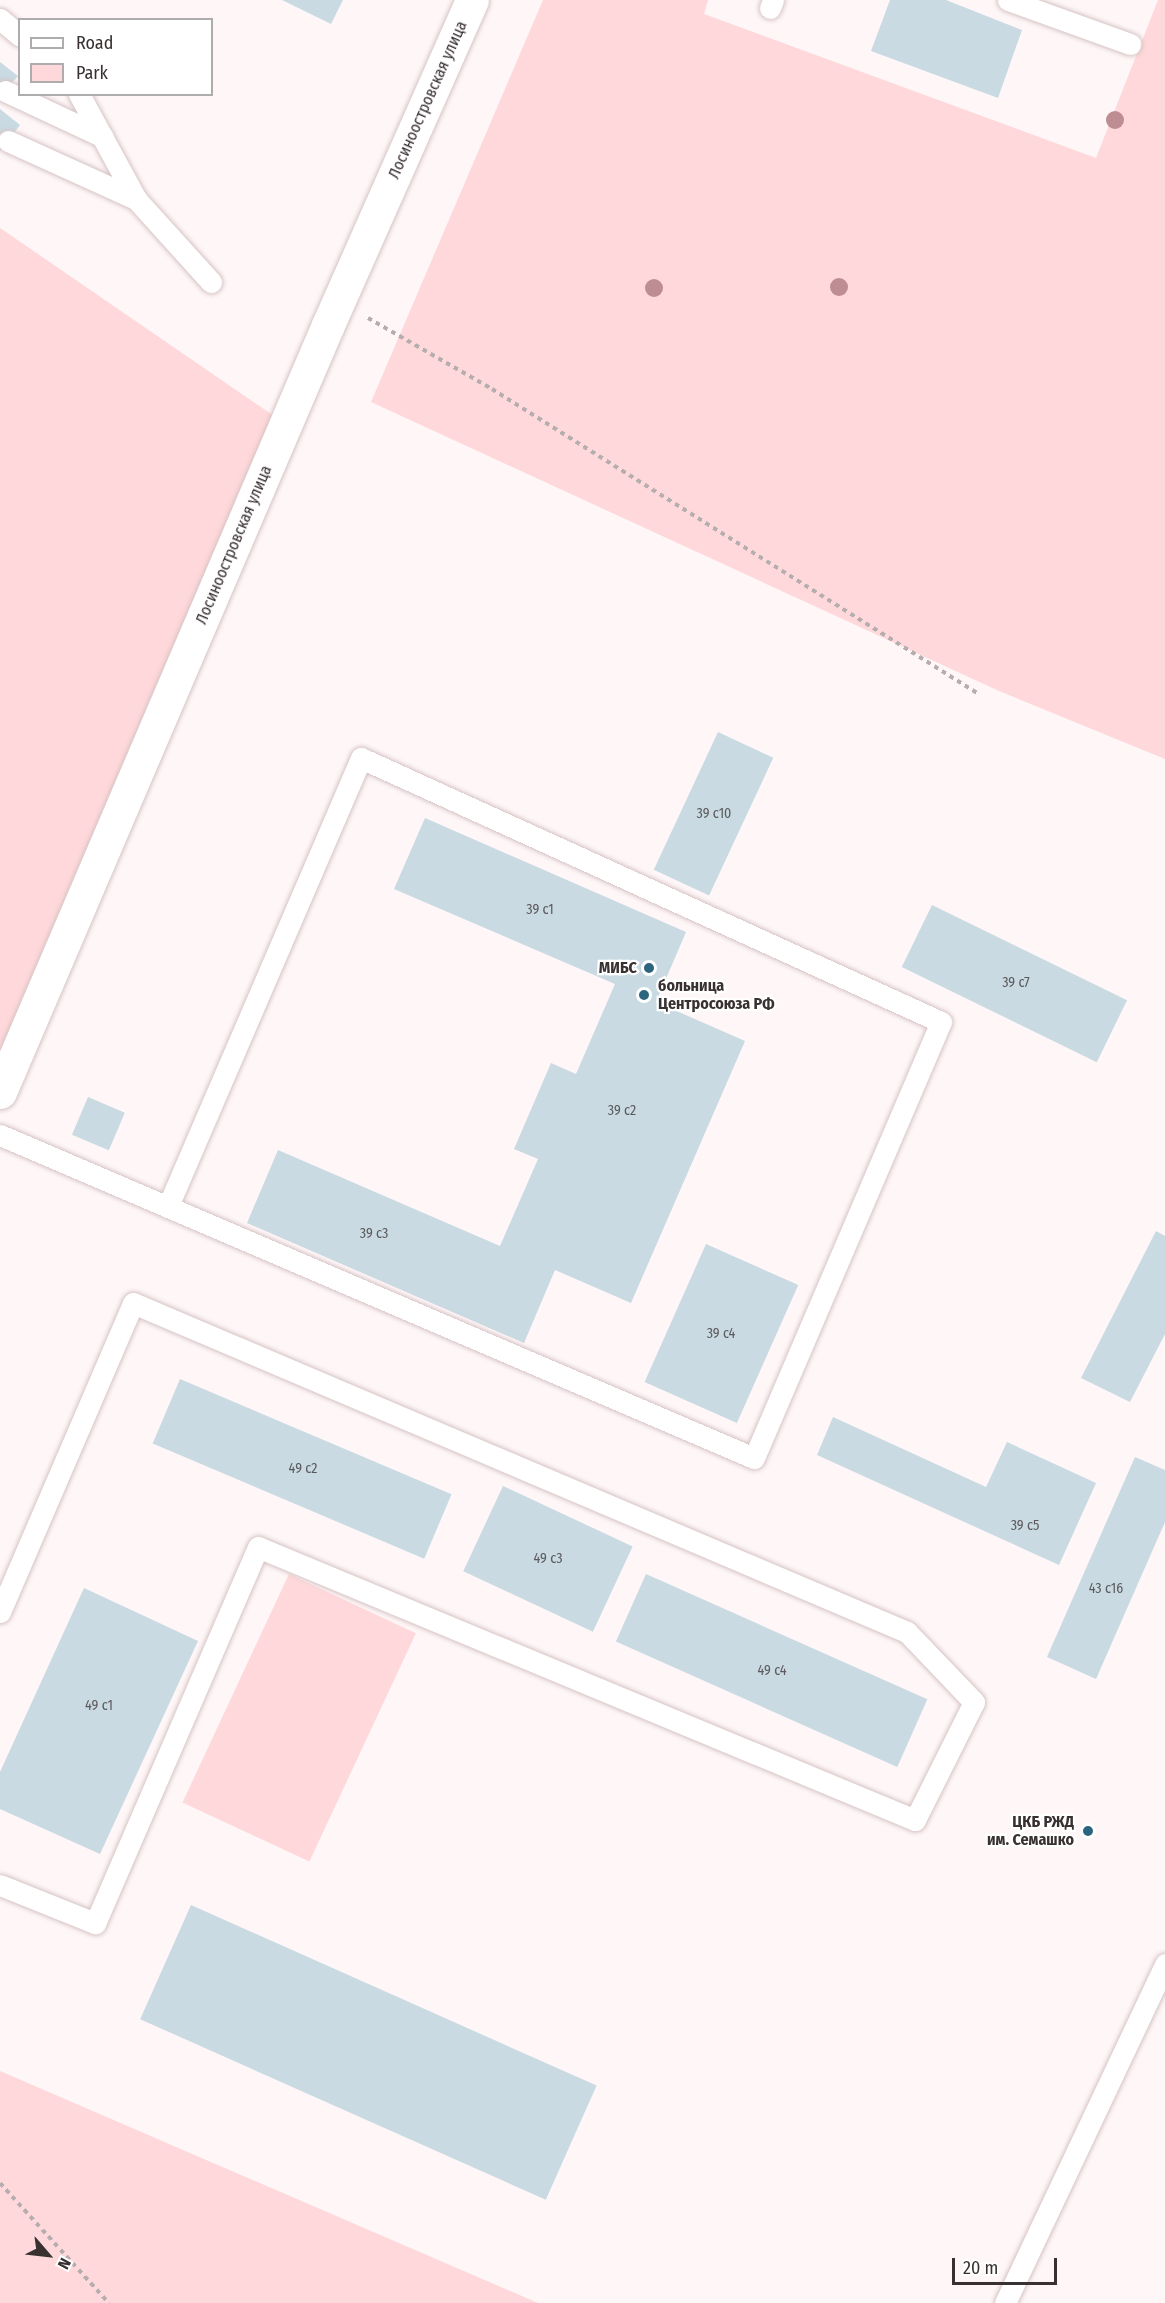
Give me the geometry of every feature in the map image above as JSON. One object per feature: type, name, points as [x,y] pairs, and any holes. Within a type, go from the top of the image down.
[{"type":"street","name":"Лосиноостровская улица","points":[[0,1092],[339,300],[472,0]]},
{"type":"lane","points":[[1008,0],[1130,44]]},
{"type":"lane","points":[[0,19],[18,34]]},
{"type":"lane","points":[[5,91],[103,137]]},
{"type":"lane","points":[[80,96],[136,199],[211,282]]},
{"type":"lane","points":[[8,141],[136,199]]},
{"type":"lane","points":[[0,1135],[168,1207],[754,1458],[941,1022],[361,758],[168,1207]]},
{"type":"lane","points":[[0,1612],[133,1303],[907,1632],[974,1702],[915,1820],[258,1547],[95,1923],[0,1885]]},
{"type":"lane","points":[[1005,2303],[1165,1964]]},
{"type":"path","points":[[339,300],[492,388],[977,693]]},
{"type":"path","points":[[0,2183],[109,2303]]},
{"type":"green space","points":[[543,0],[708,0],[704,14],[1096,158],[1158,0],[1165,0],[1165,759],[999,691],[371,402]]},
{"type":"green space","points":[[0,228],[274,416],[0,1064]]},
{"type":"green space","points":[[289,1574],[416,1633],[309,1862],[183,1802]]},
{"type":"green space","points":[[0,2071],[538,2303],[0,2303]]},
{"type":"building","points":[[282,0],[343,0],[331,24]]},
{"type":"building","points":[[890,0],[946,0],[1022,30],[998,98],[871,51]]},
{"type":"building","points":[[0,62],[18,76],[0,97]]},
{"type":"building","points":[[0,109],[20,125],[0,151]]},
{"type":"building","points":[[718,732],[773,758],[709,896],[654,870]]},
{"type":"building","points":[[425,818],[686,932],[656,1002],[745,1041],[631,1303],[555,1270],[524,1343],[247,1223],[278,1150],[500,1246],[538,1159],[514,1149],[551,1063],[576,1074],[615,984],[394,889]]},
{"type":"building","points":[[932,905],[1127,1000],[1097,1062],[902,967]]},
{"type":"building","points":[[88,1097],[125,1113],[109,1150],[72,1135]]},
{"type":"building","points":[[1156,1231],[1165,1236],[1165,1334],[1130,1402],[1081,1378]]},
{"type":"building","points":[[706,1244],[798,1285],[737,1423],[645,1382]]},
{"type":"building","points":[[180,1379],[452,1494],[424,1559],[153,1443]]},
{"type":"building","points":[[833,1417],[986,1487],[1007,1442],[1096,1483],[1059,1565],[817,1455]]},
{"type":"building","points":[[1135,1457],[1165,1470],[1165,1522],[1096,1679],[1047,1657]]},
{"type":"building","points":[[503,1486],[633,1546],[593,1632],[463,1571]]},
{"type":"building","points":[[646,1574],[927,1699],[897,1767],[616,1642]]},
{"type":"building","points":[[84,1588],[198,1641],[100,1854],[0,1809],[0,1772]]},
{"type":"building","points":[[191,1905],[597,2086],[546,2200],[140,2019]]},
{"type":"place","name":"МИБС","points":[[649,968]]},
{"type":"place","name":"больница Центросоюза РФ","points":[[644,995]]},
{"type":"place","name":"ЦКБ РЖД им. Семашко","points":[[1088,1831]]}]
